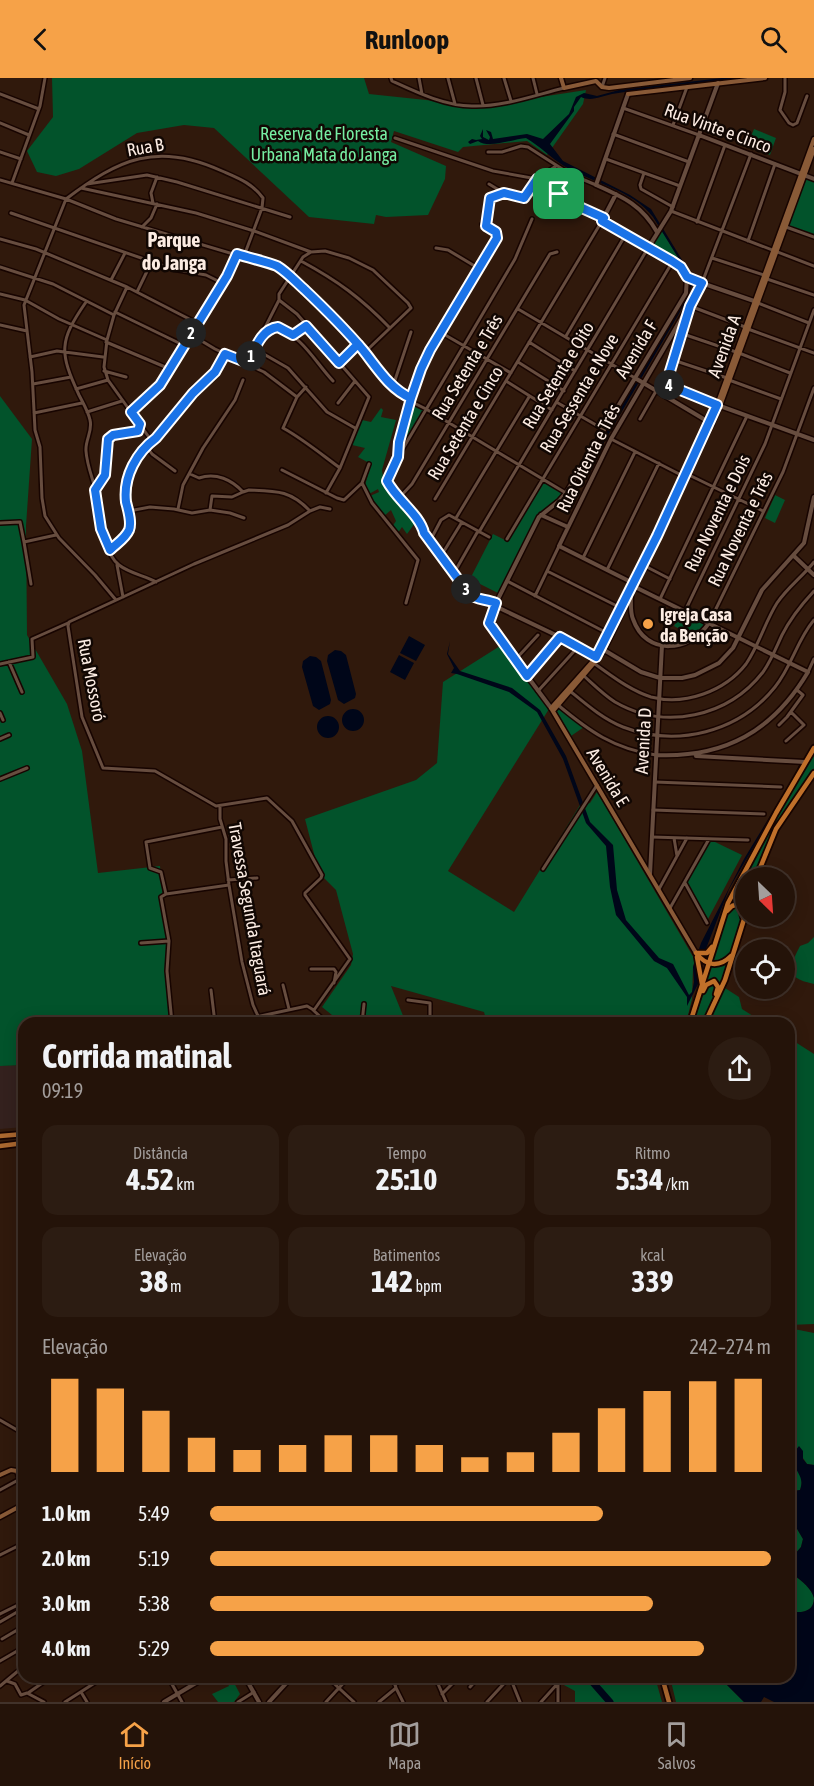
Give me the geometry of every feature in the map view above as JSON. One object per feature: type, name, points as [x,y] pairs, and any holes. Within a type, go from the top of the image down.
[{"type":"highway","points":[[693,1017],[723,915],[757,847],[814,750]]},
{"type":"highway","points":[[791,786],[801,775],[814,750]]},
{"type":"highway","points":[[760,867],[776,829],[814,771]]},
{"type":"highway","points":[[751,867],[756,857],[757,847]]},
{"type":"highway","points":[[723,915],[735,905]]},
{"type":"highway","points":[[708,1017],[725,980],[741,927]]},
{"type":"highway","points":[[696,953],[705,954],[715,942]]},
{"type":"highway","points":[[696,953],[701,962],[702,986]]},
{"type":"highway","points":[[701,962],[709,964],[724,962],[733,954]]},
{"type":"highway","points":[[693,1017],[704,988],[709,982],[714,981],[717,984],[717,990],[711,1011]]},
{"type":"main road","points":[[561,78],[564,88],[596,79],[602,87],[609,88],[690,78]]},
{"type":"main road","points":[[631,85],[628,93],[765,78]]},
{"type":"main road","name":"Avenida A","points":[[775,251],[786,227],[814,139]]},
{"type":"main road","name":"Avenida A","points":[[557,704],[604,650],[687,476],[718,406],[814,149]]},
{"type":"main road","name":"Avenida A","points":[[597,657],[687,476]]},
{"type":"main road","name":"Avenida A","points":[[552,709],[584,676],[593,662]]},
{"type":"main road","name":"Avenida E","points":[[552,709],[696,953]]},
{"type":"main road","points":[[0,1136],[18,1134]]},
{"type":"main road","points":[[0,1146],[18,1144]]},
{"type":"main road","points":[[0,1476],[11,1470],[18,1472]]},
{"type":"main road","points":[[0,1517],[18,1508]]},
{"type":"main road","points":[[664,1683],[669,1702]]},
{"type":"street","points":[[12,183],[39,109],[45,78]]},
{"type":"street","points":[[419,78],[422,94]]},
{"type":"street","points":[[448,78],[455,104]]},
{"type":"street","points":[[476,78],[483,106]]},
{"type":"street","points":[[504,78],[511,101]]},
{"type":"street","points":[[533,78],[537,94]]},
{"type":"street","points":[[602,87],[605,78]]},
{"type":"street","points":[[631,85],[634,78]]},
{"type":"street","points":[[785,78],[785,92],[780,108],[789,123],[797,123],[807,96]]},
{"type":"street","points":[[392,80],[422,94],[455,104],[483,106],[564,88]]},
{"type":"street","name":"Rua Setenta e Oito","points":[[454,573],[672,209],[718,83]]},
{"type":"street","points":[[673,125],[687,87]]},
{"type":"street","points":[[596,185],[628,93]]},
{"type":"street","points":[[0,94],[39,109]]},
{"type":"street","name":"Rua Vinte e Cinco","points":[[622,108],[814,178]]},
{"type":"street","points":[[0,123],[29,135]]},
{"type":"street","points":[[613,134],[689,162]]},
{"type":"street","points":[[395,138],[493,171],[537,179],[573,204],[672,261],[681,267],[688,278],[809,322]]},
{"type":"street","points":[[697,222],[725,144]]},
{"type":"street","points":[[488,152],[502,152],[521,146],[528,147],[556,166],[616,194],[644,212],[658,232]]},
{"type":"street","points":[[0,152],[21,159]]},
{"type":"street","points":[[702,283],[751,154]]},
{"type":"street","name":"Rua B","points":[[66,199],[110,169],[155,156],[175,155],[207,163],[244,180],[263,198],[261,208]]},
{"type":"street","points":[[606,159],[680,186]]},
{"type":"street","points":[[748,242],[775,164]]},
{"type":"street","points":[[489,184],[504,193],[524,198],[537,179],[556,166]]},
{"type":"street","points":[[644,173],[641,189],[672,209],[697,222],[814,266]]},
{"type":"street","points":[[85,184],[136,176],[157,177],[290,217]]},
{"type":"street","points":[[142,227],[151,218],[155,204],[151,193],[157,177]]},
{"type":"street","points":[[0,180],[66,199],[142,227],[273,265],[291,277],[342,326],[393,386],[403,394],[566,493]]},
{"type":"street","points":[[81,188],[196,213],[311,252],[335,254],[367,266],[379,274],[411,308],[365,352]]},
{"type":"street","points":[[398,457],[399,442],[424,360],[497,238],[496,232],[484,225],[490,198],[504,193]]},
{"type":"street","name":"Rua Setenta e Cinco","points":[[435,499],[603,220],[616,194]]},
{"type":"street","points":[[66,199],[25,300],[36,434],[40,447],[43,507],[45,516],[56,535],[116,600]]},
{"type":"street","points":[[244,256],[261,208]]},
{"type":"street","points":[[11,213],[125,253],[173,268],[200,273],[222,283]]},
{"type":"street","points":[[531,219],[515,259],[398,457],[387,481],[421,523],[424,533],[471,596],[495,605],[597,657]]},
{"type":"street","points":[[786,227],[814,237]]},
{"type":"street","points":[[565,337],[626,234]]},
{"type":"street","points":[[0,239],[46,253],[111,280],[197,323]]},
{"type":"street","points":[[436,248],[451,251],[478,268]]},
{"type":"street","points":[[248,363],[279,300],[279,294],[300,261],[311,252]]},
{"type":"street","name":"Rua Setenta e Três","points":[[399,498],[412,484],[550,254],[557,252]]},
{"type":"street","points":[[111,280],[125,253]]},
{"type":"street","points":[[131,412],[160,385],[237,254]]},
{"type":"street","points":[[712,258],[814,295]]},
{"type":"street","points":[[137,292],[152,261]]},
{"type":"street","points":[[300,261],[355,294],[390,328]]},
{"type":"street","name":"Rua Sessenta e Nove","points":[[507,539],[672,261]]},
{"type":"street","points":[[0,267],[53,284],[86,302],[183,345]]},
{"type":"street","name":"Avenida F","points":[[541,515],[566,493],[686,293],[688,278]]},
{"type":"street","name":"Rua Oitenta e Três","points":[[535,596],[611,439],[702,283]]},
{"type":"street","points":[[127,287],[114,314],[104,357],[104,371],[122,401],[151,440]]},
{"type":"street","points":[[0,294],[25,300],[70,324],[170,369]]},
{"type":"street","points":[[279,300],[297,314],[369,397],[326,493]]},
{"type":"street","points":[[86,302],[70,324],[64,351],[66,365],[87,412],[91,427],[86,443],[87,455],[101,529],[117,563],[123,597]]},
{"type":"street","points":[[814,353],[690,306],[667,381],[670,385],[718,406],[814,440]]},
{"type":"street","points":[[518,309],[711,423]]},
{"type":"street","name":"Rua Noventa e Dois","points":[[685,611],[773,426],[814,310]]},
{"type":"street","points":[[0,325],[27,331]]},
{"type":"street","points":[[293,335],[306,326]]},
{"type":"street","points":[[262,335],[275,327],[293,335],[333,381]]},
{"type":"street","points":[[393,386],[411,332]]},
{"type":"street","points":[[440,332],[511,373]]},
{"type":"street","points":[[683,333],[790,374]]},
{"type":"street","points":[[190,334],[225,354],[272,376],[297,397]]},
{"type":"street","points":[[529,342],[575,371]]},
{"type":"street","points":[[339,363],[358,344]]},
{"type":"street","points":[[255,350],[288,368],[327,412],[355,428]]},
{"type":"street","points":[[30,357],[64,351],[104,357]]},
{"type":"street","points":[[110,550],[123,540],[130,529],[126,497],[130,467],[193,393],[215,372],[225,354]]},
{"type":"street","points":[[673,360],[781,399]]},
{"type":"street","name":"Rua Setenta e Cinco","points":[[518,362],[564,391]]},
{"type":"street","points":[[104,371],[126,377]]},
{"type":"street","points":[[33,384],[71,377]]},
{"type":"street","points":[[76,389],[108,380]]},
{"type":"street","points":[[178,509],[183,485],[203,448],[235,400],[243,380]]},
{"type":"street","points":[[338,403],[355,381]]},
{"type":"street","points":[[506,381],[552,410]]},
{"type":"street","points":[[306,387],[297,397],[283,428],[299,437],[339,468]]},
{"type":"street","name":"Rua Noventa e Três","points":[[662,645],[679,646],[694,639],[709,623],[783,472],[814,388]]},
{"type":"street","points":[[640,419],[656,391]]},
{"type":"street","points":[[456,518],[529,396]]},
{"type":"street","points":[[87,412],[122,401]]},
{"type":"street","points":[[558,402],[603,429]]},
{"type":"street","points":[[34,413],[82,403]]},
{"type":"street","points":[[660,599],[747,416]]},
{"type":"street","points":[[95,490],[105,475],[108,439],[113,435],[136,432],[140,424]]},
{"type":"street","points":[[611,439],[659,464],[763,511]]},
{"type":"street","points":[[147,447],[148,452],[175,471]]},
{"type":"street","points":[[583,558],[635,452]]},
{"type":"street","points":[[282,470],[341,500],[347,498],[362,483],[369,464]]},
{"type":"street","points":[[607,570],[659,464]]},
{"type":"street","points":[[190,474],[200,478],[208,475],[221,477],[243,492]]},
{"type":"street","points":[[362,483],[372,503],[418,560],[406,603]]},
{"type":"street","points":[[210,510],[212,496],[232,497],[249,490],[288,494],[310,511]]},
{"type":"street","points":[[604,650],[641,672],[660,678],[682,678],[709,669],[728,654],[762,590],[804,543],[814,497]]},
{"type":"street","points":[[129,511],[150,507],[178,509],[192,513],[210,510],[244,518]]},
{"type":"street","name":"Rua Mossoró","points":[[220,806],[212,805],[155,771],[102,767],[81,713],[69,622],[242,543],[280,529],[310,511],[320,507],[330,509]]},
{"type":"street","points":[[495,605],[541,515],[568,527]]},
{"type":"street","points":[[430,541],[444,517],[449,516],[489,537]]},
{"type":"street","points":[[0,523],[20,522],[31,584]]},
{"type":"street","points":[[441,557],[462,522]]},
{"type":"street","points":[[24,542],[56,535]]},
{"type":"street","points":[[559,546],[808,672]]},
{"type":"street","points":[[794,556],[814,575]]},
{"type":"street","points":[[593,662],[626,686],[659,698],[692,697],[715,689],[738,673],[750,657],[779,601],[814,562]]},
{"type":"street","points":[[117,563],[157,583]]},
{"type":"street","points":[[645,566],[670,579]]},
{"type":"street","points":[[547,571],[622,609]]},
{"type":"street","points":[[507,581],[609,634]]},
{"type":"street","points":[[584,676],[617,703],[638,712],[674,718],[703,714],[725,704],[748,688],[763,672],[788,624],[814,591]]},
{"type":"street","points":[[631,595],[632,614],[636,626],[650,640],[662,645]]},
{"type":"street","name":"Avenida E","points":[[495,605],[488,619],[490,626],[552,709]]},
{"type":"street","points":[[570,691],[612,722],[624,727],[657,736],[702,734],[738,719],[767,696],[781,679],[814,620]]},
{"type":"street","points":[[0,664],[33,657],[32,639],[69,622]]},
{"type":"street","points":[[515,660],[538,635]]},
{"type":"street","points":[[527,676],[560,637]]},
{"type":"street","name":"Avenida D","points":[[650,874],[662,645]]},
{"type":"street","points":[[538,691],[578,647]]},
{"type":"street","points":[[683,755],[713,751],[747,736],[774,716],[797,690],[814,659]]},
{"type":"street","points":[[9,662],[22,692]]},
{"type":"street","points":[[779,725],[803,695],[797,690]]},
{"type":"street","points":[[557,704],[584,727],[606,741],[629,749],[656,755],[805,762]]},
{"type":"street","points":[[786,741],[804,725],[791,712]]},
{"type":"street","points":[[0,713],[3,720]]},
{"type":"street","points":[[0,739],[9,735]]},
{"type":"street","points":[[0,779],[27,768]]},
{"type":"street","points":[[655,782],[781,787]]},
{"type":"street","points":[[543,869],[597,785]]},
{"type":"street","points":[[220,806],[266,798],[295,824],[322,875],[304,893],[350,958],[314,1010]]},
{"type":"street","name":"Travessa Segunda Itaguará","points":[[220,806],[226,839],[228,880],[242,963],[258,1016]]},
{"type":"street","points":[[653,810],[764,814]]},
{"type":"street","points":[[166,894],[161,872],[150,868],[146,842],[222,827]]},
{"type":"street","points":[[652,837],[748,840]]},
{"type":"street","points":[[674,838],[677,856]]},
{"type":"street","points":[[659,889],[687,838]]},
{"type":"street","points":[[670,908],[709,839]]},
{"type":"street","points":[[228,880],[258,878]]},
{"type":"street","points":[[685,883],[707,923]]},
{"type":"street","points":[[171,1017],[167,971],[169,941],[161,897],[166,894],[229,885]]},
{"type":"street","points":[[141,943],[169,941]]},
{"type":"street","points":[[310,969],[334,969],[336,972],[333,985]]},
{"type":"street","points":[[283,985],[289,1009]]},
{"type":"street","points":[[211,990],[214,1017]]},
{"type":"street","points":[[408,1000],[430,1004],[430,1017]]},
{"type":"street","points":[[363,1017],[364,1004]]},
{"type":"street","points":[[258,1016],[302,1006],[310,1007],[321,1017]]},
{"type":"street","points":[[0,1420],[18,1430]]},
{"type":"street","points":[[0,1490],[18,1480]]},
{"type":"street","points":[[0,1555],[18,1546]]},
{"type":"street","points":[[0,1614],[18,1605]]},
{"type":"street","points":[[0,1622],[18,1612]]},
{"type":"street","points":[[2,1639],[18,1630]]},
{"type":"street","points":[[0,1661],[18,1650]]},
{"type":"street","points":[[0,1686],[18,1670]]},
{"type":"street","points":[[6,1681],[15,1684],[21,1695],[42,1683]]},
{"type":"street","points":[[65,1702],[95,1683]]},
{"type":"street","points":[[172,1683],[182,1702]]},
{"type":"street","points":[[164,1702],[196,1683]]},
{"type":"street","points":[[249,1683],[259,1702]]},
{"type":"street","points":[[268,1702],[286,1683]]},
{"type":"street","points":[[334,1683],[354,1702]]},
{"type":"street","points":[[326,1702],[344,1683]]},
{"type":"street","points":[[394,1683],[403,1702]]},
{"type":"street","points":[[379,1702],[398,1683]]},
{"type":"street","points":[[437,1683],[446,1702]]},
{"type":"street","points":[[442,1694],[453,1683]]},
{"type":"street","points":[[470,1687],[474,1683]]},
{"type":"street","points":[[487,1702],[504,1683]]},
{"type":"street","points":[[512,1683],[519,1700],[514,1702]]},
{"type":"street","points":[[541,1702],[558,1683]]},
{"type":"street","points":[[558,1702],[559,1683]]},
{"type":"street","points":[[81,1692],[87,1702]]},
{"type":"street","points":[[238,1702],[254,1692]]},
{"type":"street","points":[[27,1693],[44,1702]]},
{"type":"shaded area","points":[[18,1065],[18,1128],[0,1129],[0,1066]]},
{"type":"green space","name":"Reserva de Floresta Urbana Mata do Janga","points":[[52,78],[364,78],[369,94],[483,106],[586,90],[583,104],[547,155],[527,141],[463,147],[458,152],[394,131],[391,142],[446,166],[445,179],[428,215],[386,217],[376,215],[374,224],[309,217],[214,128],[184,125],[137,133],[79,169],[56,176],[37,172],[27,151],[53,117]]},
{"type":"green space","points":[[754,129],[776,138],[770,155],[747,146]]},
{"type":"green space","points":[[804,175],[814,178],[814,237],[785,226]]},
{"type":"green space","points":[[661,229],[685,269],[650,247]]},
{"type":"green space","points":[[0,396],[32,439],[26,526],[27,635],[67,704],[82,751],[98,873],[160,866],[167,939],[169,1017],[18,1017],[18,1065],[0,1066]]},
{"type":"green space","points":[[413,398],[427,410],[404,450],[399,447]]},
{"type":"green space","points":[[381,408],[383,410],[381,417],[396,420],[382,470],[384,484],[392,498],[396,496],[404,507],[406,515],[408,514],[415,523],[407,534],[402,527],[397,534],[392,527],[396,521],[391,510],[384,516],[370,496],[379,492],[378,489],[369,494],[365,485],[371,464],[358,457],[365,448],[352,445],[362,420],[371,422]]},
{"type":"green space","points":[[543,479],[566,493],[540,516],[500,594],[470,579],[493,534],[507,541]]},
{"type":"green space","points":[[775,495],[785,500],[775,523],[765,518]]},
{"type":"green space","points":[[681,613],[705,623],[695,637],[674,626]]},
{"type":"green space","points":[[500,646],[549,709],[448,871],[514,912],[580,805],[590,803],[597,792],[695,960],[692,999],[688,1017],[485,1017],[484,1012],[391,986],[404,1017],[334,1017],[322,1007],[351,965],[353,954],[336,890],[319,873],[305,819],[416,780],[437,763],[443,682]]},
{"type":"green space","points":[[559,707],[584,727],[571,736],[556,710]]},
{"type":"green space","points":[[814,750],[814,769],[810,778],[772,835],[761,867],[747,867]]},
{"type":"green space","points":[[710,841],[742,855],[708,919],[687,883]]},
{"type":"green space","points":[[735,905],[735,927],[740,928],[735,943],[723,961],[711,963],[726,916]]},
{"type":"green space","points":[[814,937],[814,984],[795,977],[795,956],[800,946],[808,943]]},
{"type":"green space","points":[[729,962],[720,987],[719,981],[712,978],[703,987],[711,966],[723,966]]},
{"type":"green space","points":[[712,982],[717,986],[707,1017],[695,1017],[705,990]]},
{"type":"green space","points":[[725,988],[735,994],[735,999],[740,999],[742,1009],[755,1017],[711,1017]]},
{"type":"green space","points":[[795,1042],[814,1054],[814,1324],[795,1325]]},
{"type":"green space","points":[[795,1329],[814,1333],[814,1465],[807,1464],[803,1458],[803,1451],[795,1464]]},
{"type":"green space","points":[[795,1464],[801,1477],[800,1490],[795,1491]]},
{"type":"green space","points":[[795,1525],[803,1539],[801,1547],[795,1554]]},
{"type":"green space","points":[[795,1576],[809,1588],[814,1598],[808,1610],[795,1612]]},
{"type":"green space","points":[[227,1683],[234,1683],[240,1694],[234,1702],[218,1702],[212,1694],[229,1686]]},
{"type":"green space","points":[[560,1683],[657,1683],[662,1702],[575,1702],[575,1691]]},
{"type":"green space","points":[[671,1683],[725,1683],[744,1702],[676,1702]]},
{"type":"water","points":[[722,78],[742,78],[644,89],[593,99],[581,97],[574,111],[550,144],[563,161],[630,195],[651,209],[690,273],[693,283],[684,305],[603,444],[600,443],[688,294],[690,277],[653,217],[635,200],[564,166],[526,138],[495,144],[478,141],[470,144],[468,142],[472,139],[482,139],[480,136],[483,129],[483,137],[489,140],[490,137],[486,130],[491,132],[493,139],[527,134],[543,139],[569,114],[576,97],[584,93],[597,96],[619,90]]},
{"type":"water","points":[[409,636],[425,645],[416,661],[400,653]]},
{"type":"water","points":[[450,641],[448,654],[460,671],[512,688],[540,710],[566,756],[590,822],[613,845],[617,890],[626,920],[659,958],[673,964],[689,995],[694,982],[693,967],[701,943],[735,877],[699,967],[698,984],[687,1006],[687,997],[667,968],[654,961],[616,915],[610,887],[606,846],[586,823],[563,759],[537,712],[509,692],[451,673],[454,668],[447,654]]},
{"type":"water","points":[[335,650],[346,655],[356,694],[355,698],[344,704],[338,700],[327,661],[328,655]]},
{"type":"water","points":[[399,655],[414,663],[405,680],[390,672]]},
{"type":"water","points":[[310,656],[321,661],[331,700],[330,704],[319,710],[313,706],[302,667],[303,661]]},
{"type":"water","points":[[353,709],[361,712],[364,720],[361,728],[353,731],[345,728],[342,720],[345,712]]},
{"type":"water","points":[[328,716],[336,719],[339,727],[336,735],[328,738],[320,735],[317,727],[320,719]]},
{"type":"water","points":[[800,763],[802,764],[742,867],[740,867]]},
{"type":"water","points":[[799,1446],[803,1451],[803,1459],[807,1464],[814,1465],[814,1598],[809,1588],[795,1576],[795,1554],[801,1547],[803,1539],[795,1525],[795,1491],[800,1490],[801,1480],[795,1466],[795,1451]]},
{"type":"water","points":[[814,1598],[814,1702],[774,1702],[764,1697],[761,1702],[744,1702],[725,1683],[795,1683],[795,1612],[808,1610]]},
{"type":"waterway","points":[[593,1683],[610,1702]]},
{"type":"place","name":"Igreja Casa da Benção","points":[[648,624]]},
{"type":"district","name":"Parque do Janga","points":[[174,250]]},
{"type":"route","points":[[559,194],[537,179],[522,199],[507,193],[500,193],[490,198],[486,226],[496,232],[497,238],[424,360],[411,398],[393,386],[378,370],[358,344],[339,363],[306,326],[293,335],[278,327],[271,329],[262,335],[248,363],[225,354],[215,372],[193,393],[130,467],[126,497],[130,529],[123,540],[110,550],[102,533],[95,490],[105,475],[108,439],[113,435],[134,433],[139,430],[140,424],[131,412],[160,385],[227,276],[237,254],[273,265],[291,277],[342,326],[358,344],[365,352],[378,370],[393,386],[400,392],[411,398],[399,442],[398,457],[387,481],[412,515],[421,523],[424,533],[469,594],[475,598],[496,603],[488,619],[490,626],[527,676],[560,637],[596,657],[657,536],[717,405],[668,385],[667,381],[690,306],[702,283],[687,277],[681,267],[672,261],[602,221],[604,218],[573,204],[559,194]]}]
